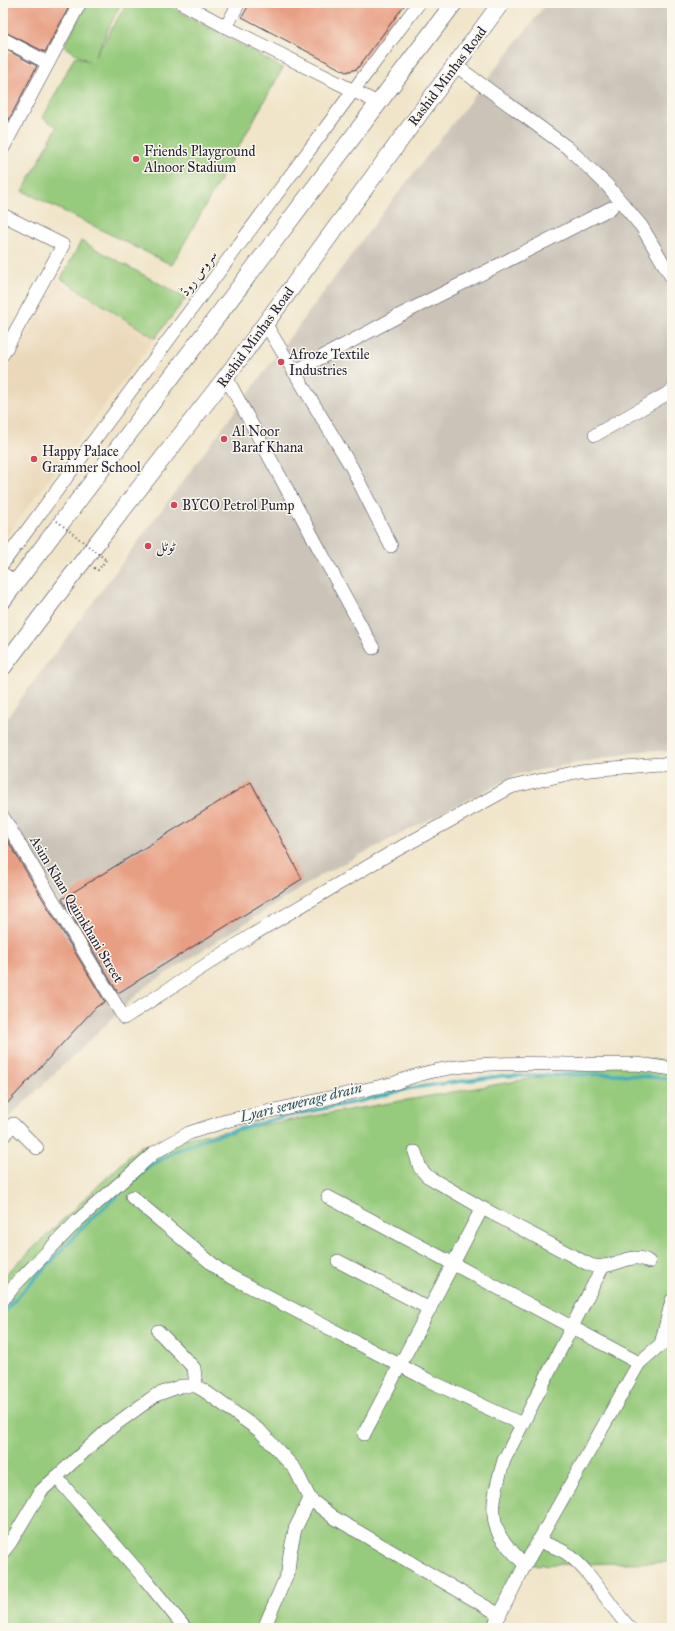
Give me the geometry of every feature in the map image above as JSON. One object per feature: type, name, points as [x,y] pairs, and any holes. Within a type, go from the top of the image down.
[{"type":"main road","points":[[3,600],[10,579],[454,3]]},
{"type":"main road","name":"Rashid Minhas Road","points":[[3,667],[92,549],[226,377],[501,3]]},
{"type":"street","points":[[3,148],[8,128],[48,63],[80,3]]},
{"type":"street","points":[[182,3],[226,27],[378,103]]},
{"type":"street","points":[[226,27],[238,3]]},
{"type":"street","name":"سروس روڈ","points":[[3,563],[419,3]]},
{"type":"street","points":[[3,39],[48,63]]},
{"type":"street","points":[[455,65],[568,148],[607,184],[642,227],[672,278]]},
{"type":"street","points":[[294,372],[411,310],[611,208]]},
{"type":"street","points":[[3,214],[63,245],[3,354]]},
{"type":"street","points":[[265,323],[352,468],[392,546]]},
{"type":"street","points":[[226,377],[373,648]]},
{"type":"street","points":[[595,435],[672,391]]},
{"type":"street","name":"Asim Khan Qaimkhani Street","points":[[3,817],[124,1018],[252,935],[389,854],[511,787],[580,771],[659,764],[672,765]]},
{"type":"street","points":[[3,1300],[15,1285],[77,1221],[154,1154],[196,1131],[226,1121],[395,1084],[431,1071],[472,1066],[520,1064],[637,1064],[672,1069]]},
{"type":"street","points":[[3,1137],[13,1124],[37,1148]]},
{"type":"street","points":[[415,1152],[420,1168],[427,1176],[482,1208],[586,1263],[596,1266],[603,1266],[635,1258],[645,1259],[649,1262]]},
{"type":"street","points":[[132,1197],[222,1272],[401,1366],[522,1424]]},
{"type":"street","points":[[328,1197],[639,1363]]},
{"type":"street","points":[[364,1434],[401,1366],[482,1208]]},
{"type":"street","points":[[338,1261],[430,1309]]},
{"type":"street","points":[[525,1565],[500,1536],[493,1512],[495,1494],[504,1460],[603,1266]]},
{"type":"street","points":[[3,1552],[41,1491],[109,1429],[156,1395],[181,1386],[196,1386],[260,1431],[295,1469],[310,1499],[333,1517],[496,1624],[538,1541],[639,1363],[667,1343],[672,1300]]},
{"type":"street","points":[[158,1331],[194,1368],[196,1386]]},
{"type":"street","points":[[56,1477],[145,1579],[185,1628]]},
{"type":"street","points":[[264,1628],[288,1572],[295,1529],[310,1499]]},
{"type":"street","points":[[538,1541],[568,1554],[591,1576],[620,1617],[630,1628]]},
{"type":"path","points":[[57,521],[106,560],[98,570]]},
{"type":"shaded area","points":[[547,3],[672,3],[672,752],[649,750],[518,774],[321,875],[145,987],[3,1123],[3,723],[384,211]]},
{"type":"shaded area","name":"Happy Palace Grammer School","points":[[57,281],[155,338],[3,540],[3,377]]},
{"type":"green space","name":"Friends Playground Alnoor Stadium","points":[[87,3],[121,3],[95,56],[127,3],[164,3],[283,68],[172,265],[23,191],[57,127],[43,118],[75,56],[89,62],[64,46]]},
{"type":"green space","points":[[81,241],[186,298],[155,338],[61,279]]},
{"type":"green space","points":[[644,1059],[672,1062],[672,1562],[525,1565],[490,1628],[3,1628],[3,1277],[140,1146]]},
{"type":"building","points":[[5,3],[71,3],[45,52],[3,31],[3,7]]},
{"type":"building","points":[[250,3],[406,3],[357,69],[346,72],[242,17]]},
{"type":"building","points":[[3,48],[37,66],[3,131]]},
{"type":"building","points":[[251,782],[302,879],[118,993],[62,899]]},
{"type":"building","points":[[3,833],[105,1002],[96,1007],[3,1108]]},
{"type":"waterway","name":"Lyari sewerage drain","points":[[3,1315],[11,1304],[90,1220],[150,1166],[178,1150],[207,1138],[282,1117],[361,1101],[411,1088],[501,1076],[617,1074],[672,1079]]},
{"type":"place","name":"Friends Playground Alnoor Stadium","points":[[136,159]]},
{"type":"place","name":"Afroze Textile Industries","points":[[281,362]]},
{"type":"place","name":"Al Noor Baraf Khana","points":[[224,439]]},
{"type":"place","name":"Happy Palace Grammer School","points":[[34,459]]},
{"type":"place","name":"BYCO Petrol Pump","points":[[174,505]]},
{"type":"place","name":"ٹوٹل","points":[[148,546]]}]
